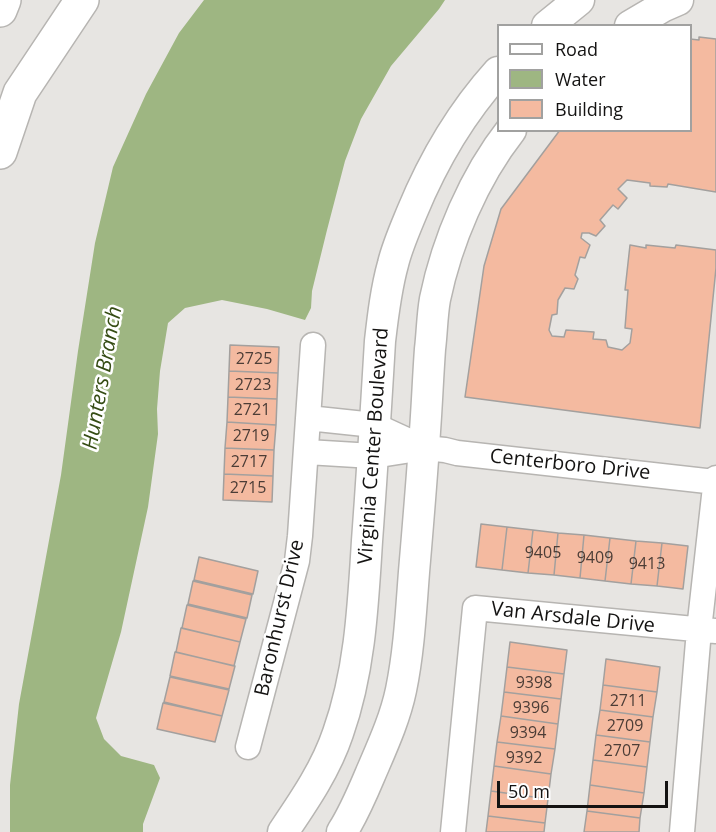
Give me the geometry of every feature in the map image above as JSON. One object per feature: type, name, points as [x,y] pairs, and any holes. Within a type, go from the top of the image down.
[{"type":"main road","points":[[0,10],[4,0]]},
{"type":"main road","points":[[0,152],[20,93],[82,0]]},
{"type":"street","points":[[549,24],[579,0]]},
{"type":"street","points":[[633,24],[678,0]]},
{"type":"street","name":"Virginia Center Boulevard","points":[[283,832],[304,802],[338,735],[357,656],[384,302],[396,253],[419,194],[435,161],[459,121],[497,73]]},
{"type":"street","points":[[346,830],[386,737],[401,690],[406,657],[424,448],[431,337],[442,269],[465,208],[480,178],[509,132]]},
{"type":"street","name":"Baronhurst Drive","points":[[248,747],[297,561],[307,452],[313,345]]},
{"type":"street","points":[[308,417],[374,425],[424,448]]},
{"type":"street","points":[[307,452],[373,456],[424,448]]},
{"type":"street","name":"Centerboro Drive","points":[[424,448],[716,481]]},
{"type":"street","points":[[682,832],[708,631],[716,481]]},
{"type":"street","name":"Van Arsdale Drive","points":[[453,832],[475,608],[708,631]]},
{"type":"water","name":"Hunters Branch","points":[[204,0],[445,0],[391,66],[361,119],[345,161],[312,291],[311,308],[305,320],[222,300],[185,308],[168,323],[160,371],[158,434],[148,507],[121,632],[96,718],[104,739],[121,756],[154,765],[160,778],[143,824],[143,832],[10,832],[10,785],[19,704],[61,475],[95,243],[113,167],[146,94],[179,33]]},
{"type":"building","points":[[699,37],[716,39],[716,192],[668,184],[667,187],[650,186],[650,183],[627,180],[618,189],[627,198],[618,209],[613,205],[600,220],[605,226],[596,236],[582,233],[581,238],[590,245],[585,258],[580,257],[575,275],[578,279],[574,289],[565,288],[558,300],[557,314],[552,315],[549,330],[552,336],[564,337],[566,330],[594,332],[593,339],[606,340],[608,347],[622,350],[630,343],[632,329],[625,328],[628,290],[625,290],[630,245],[646,248],[646,245],[675,248],[676,245],[716,250],[700,428],[465,397],[484,266],[501,209],[559,132],[692,132],[692,39],[699,40]]},
{"type":"building","points":[[230,345],[279,347],[278,373],[229,371]]},
{"type":"building","points":[[229,371],[278,373],[277,399],[228,397]]},
{"type":"building","points":[[228,397],[277,399],[276,425],[227,422]]},
{"type":"building","points":[[227,422],[276,425],[274,450],[225,448]]},
{"type":"building","points":[[225,448],[274,450],[273,476],[224,474]]},
{"type":"building","points":[[224,474],[273,476],[272,502],[223,500]]},
{"type":"building","points":[[481,524],[507,527],[502,570],[476,567]]},
{"type":"building","points":[[507,527],[533,530],[528,573],[502,570]]},
{"type":"building","points":[[533,530],[558,533],[554,575],[528,573]]},
{"type":"building","points":[[558,533],[584,535],[580,578],[554,575]]},
{"type":"building","points":[[584,535],[610,538],[605,581],[580,578]]},
{"type":"building","points":[[610,538],[636,541],[631,584],[605,581]]},
{"type":"building","points":[[636,541],[662,543],[657,586],[631,584]]},
{"type":"building","points":[[662,543],[688,546],[683,589],[657,586]]},
{"type":"building","points":[[199,557],[258,571],[253,594],[194,580]]},
{"type":"building","points":[[193,581],[252,595],[247,618],[188,604]]},
{"type":"building","points":[[187,605],[246,619],[240,642],[182,628]]},
{"type":"building","points":[[181,628],[240,642],[234,666],[176,652]]},
{"type":"building","points":[[510,642],[567,650],[564,674],[507,667]]},
{"type":"building","points":[[175,652],[235,666],[229,689],[170,676]]},
{"type":"building","points":[[606,659],[660,667],[657,692],[603,685]]},
{"type":"building","points":[[507,667],[564,674],[561,699],[504,692]]},
{"type":"building","points":[[170,677],[229,690],[222,716],[164,702]]},
{"type":"building","points":[[603,685],[657,692],[653,717],[600,710]]},
{"type":"building","points":[[504,692],[561,699],[558,724],[501,716]]},
{"type":"building","points":[[163,703],[222,716],[215,742],[157,729]]},
{"type":"building","points":[[600,710],[653,717],[650,742],[596,735]]},
{"type":"building","points":[[501,716],[558,724],[555,749],[497,742]]},
{"type":"building","points":[[596,735],[650,742],[647,767],[593,760]]},
{"type":"building","points":[[497,742],[555,749],[551,774],[494,766]]},
{"type":"building","points":[[593,760],[647,767],[644,793],[590,785]]},
{"type":"building","points":[[494,766],[551,774],[548,799],[491,791]]},
{"type":"building","points":[[590,785],[644,793],[640,818],[587,811]]},
{"type":"building","points":[[491,791],[548,799],[545,823],[488,816]]},
{"type":"building","points":[[587,811],[640,818],[639,832],[584,832]]},
{"type":"building","points":[[488,816],[545,823],[544,832],[486,832]]}]
